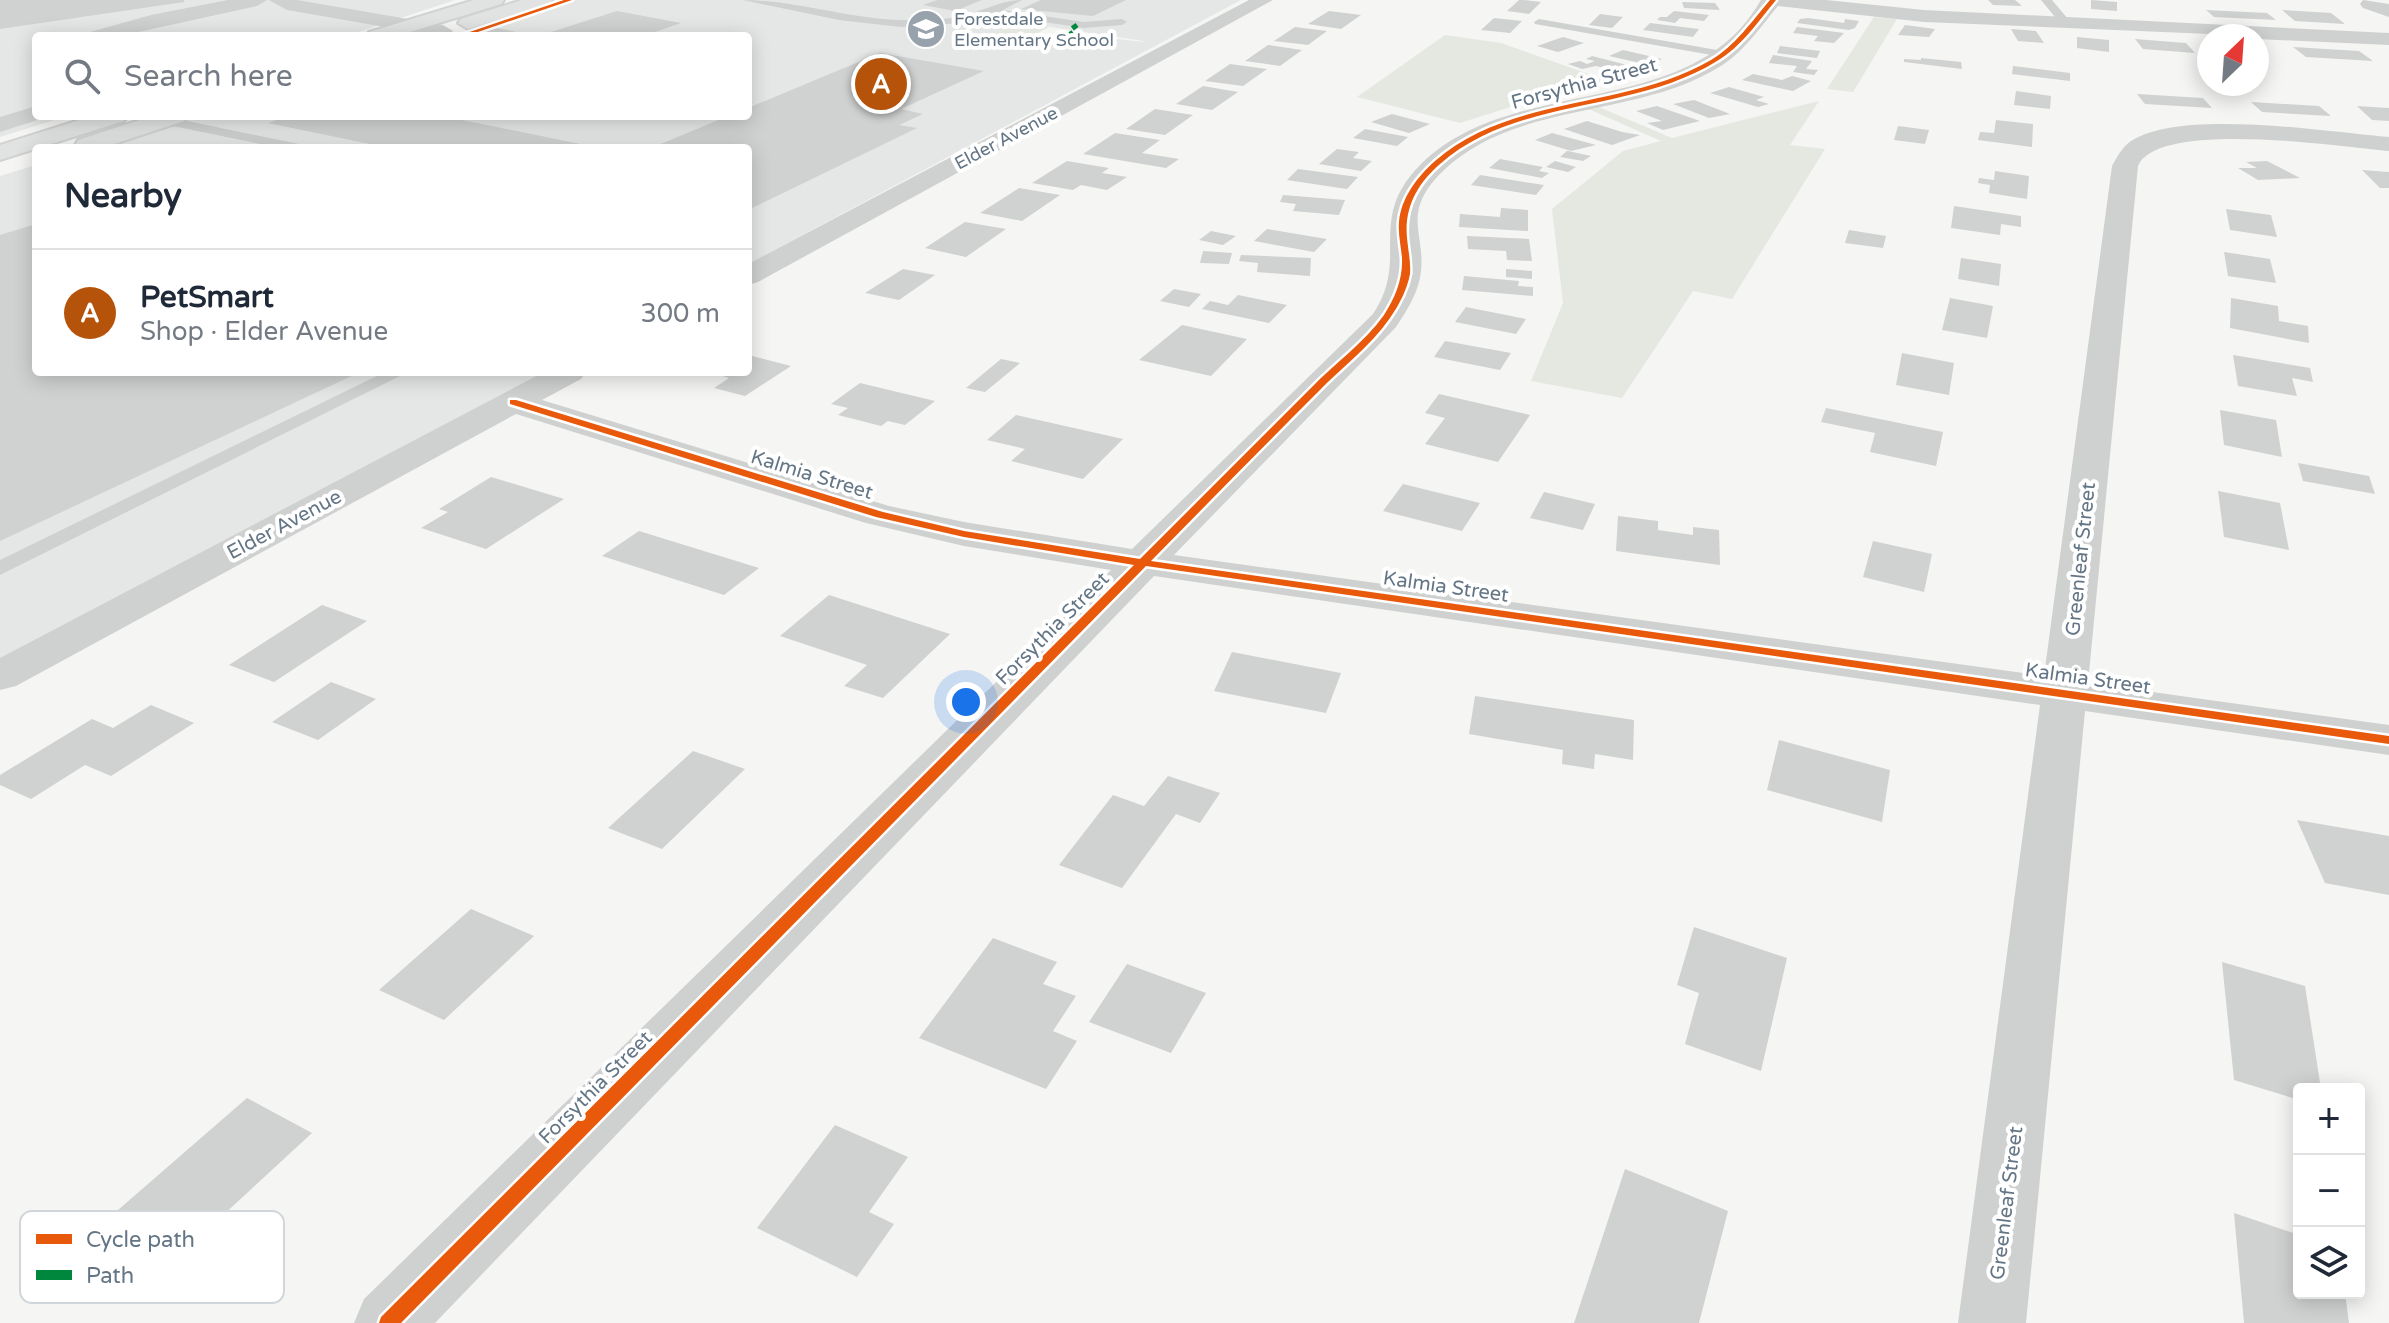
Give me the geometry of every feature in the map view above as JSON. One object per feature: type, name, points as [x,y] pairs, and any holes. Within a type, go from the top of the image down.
[{"type":"main road","points":[[429,28],[494,0]]},
{"type":"main road","points":[[402,32],[429,28],[467,30],[542,0]]},
{"type":"main road","points":[[38,144],[105,120]]},
{"type":"main road","points":[[89,144],[164,120]]},
{"type":"main road","points":[[0,173],[13,153],[32,146]]},
{"type":"street","points":[[111,32],[226,3],[257,0]]},
{"type":"street","points":[[279,0],[287,4],[429,28]]},
{"type":"street","points":[[330,0],[429,28]]},
{"type":"street","name":"Elder Avenue","points":[[752,274],[1263,0]]},
{"type":"street","points":[[1772,0],[1899,14],[2389,39]]},
{"type":"street","name":"Forsythia Street","points":[[388,1323],[1328,376],[1358,351],[1385,318],[1406,275],[1402,223],[1407,203],[1423,176],[1446,155],[1481,135],[1520,119],[1650,87],[1702,68],[1723,54],[1772,0]]},
{"type":"street","points":[[0,125],[32,114]]},
{"type":"street","name":"Greenleaf Street","points":[[1992,1323],[2125,166],[2128,158],[2146,143],[2190,134],[2232,133],[2389,144]]},
{"type":"street","name":"Elder Avenue","points":[[0,676],[562,376]]},
{"type":"street","name":"Kalmia Street","points":[[513,402],[880,515],[964,534],[1145,563],[2389,740]]},
{"type":"lane","points":[[748,0],[882,22],[956,21],[1017,0]]},
{"type":"lane","points":[[2046,0],[2064,21]]},
{"type":"lane","points":[[991,11],[1084,25],[1122,22]]},
{"type":"lane","points":[[1539,22],[1723,54]]},
{"type":"lane","points":[[179,120],[282,144]]},
{"type":"lane","points":[[0,568],[391,376]]},
{"type":"lane","points":[[290,403],[318,413]]},
{"type":"shaded area","points":[[0,0],[455,0],[358,32],[32,32],[32,120],[54,120],[0,137]]},
{"type":"shaded area","points":[[573,0],[1241,0],[752,262],[752,144],[104,144],[182,120],[752,120],[752,32],[469,32]],"holes":[[[1018,22],[1144,42],[1063,33],[1023,41],[990,36]]]},
{"type":"shaded area","points":[[1874,17],[1897,19],[1853,92],[1827,89]]},
{"type":"shaded area","points":[[1015,23],[1049,27],[1023,41],[989,36]]},
{"type":"shaded area","points":[[1445,35],[1501,43],[1614,83],[1529,101],[1460,123],[1357,97]]},
{"type":"shaded area","points":[[1819,101],[1790,145],[1825,149],[1732,299],[1693,291],[1622,398],[1531,381],[1563,303],[1552,209],[1623,151],[1661,141],[1584,107],[1594,105],[1672,138]]},
{"type":"shaded area","points":[[32,166],[32,376],[542,376],[0,668],[0,176]]},
{"type":"building","points":[[0,0],[184,0],[184,2],[0,29]]},
{"type":"building","points":[[937,0],[982,0],[955,11],[923,5]]},
{"type":"building","points":[[1041,0],[1126,0],[1093,16],[1021,9]]},
{"type":"building","points":[[1519,0],[1541,2],[1529,14],[1507,11]]},
{"type":"building","points":[[1988,0],[2015,0],[2022,6],[1993,5]]},
{"type":"building","points":[[2091,0],[2117,2],[2117,11],[2091,9]]},
{"type":"building","points":[[1682,2],[1715,3],[1720,10],[1684,8]]},
{"type":"building","points":[[2206,10],[2267,13],[2276,20],[2214,17]]},
{"type":"building","points":[[2282,10],[2331,13],[2345,24],[2295,21]]},
{"type":"building","points":[[617,11],[681,23],[655,32],[551,32]]},
{"type":"building","points":[[1329,11],[1361,15],[1341,29],[1308,24]]},
{"type":"building","points":[[1674,11],[1709,15],[1704,21],[1680,18],[1675,23],[1657,20]]},
{"type":"building","points":[[1600,14],[1623,17],[1612,28],[1589,25]]},
{"type":"building","points":[[1494,18],[1522,21],[1510,33],[1481,30]]},
{"type":"building","points":[[1800,19],[1844,23],[1845,19],[1859,21],[1855,28],[1849,30],[1797,23]]},
{"type":"building","points":[[1650,23],[1699,29],[1693,37],[1643,30]]},
{"type":"building","points":[[1905,25],[1935,29],[1929,37],[1898,35]]},
{"type":"building","points":[[1295,27],[1327,31],[1308,45],[1274,41]]},
{"type":"building","points":[[1797,27],[1844,33],[1834,43],[1814,41],[1818,36],[1793,33]]},
{"type":"building","points":[[2011,29],[2036,31],[2044,43],[2018,41]]},
{"type":"building","points":[[1563,37],[1584,43],[1558,52],[1537,46]]},
{"type":"building","points":[[2077,37],[2109,40],[2109,52],[2077,48]]},
{"type":"building","points":[[2135,39],[2186,43],[2195,53],[2143,49]]},
{"type":"building","points":[[1268,45],[1302,50],[1280,66],[1245,61]]},
{"type":"building","points":[[1780,46],[1820,51],[1817,58],[1777,53]]},
{"type":"building","points":[[2293,47],[2359,51],[2373,61],[2306,57]]},
{"type":"building","points":[[1623,50],[1662,59],[1649,65],[1609,56]]},
{"type":"building","points":[[880,53],[984,71],[901,109],[923,114],[899,125],[917,128],[752,208],[752,144],[661,144],[718,120],[752,120],[752,106]]},
{"type":"building","points":[[1773,55],[1812,61],[1806,69],[1818,70],[1814,75],[1793,72],[1797,66],[1769,63]]},
{"type":"building","points":[[1592,56],[1635,67],[1619,72],[1596,66],[1582,69],[1568,64],[1580,61],[1587,64],[1595,61],[1586,59]]},
{"type":"building","points":[[1904,59],[1961,62],[1962,69],[1904,62]]},
{"type":"building","points":[[1230,64],[1267,69],[1243,86],[1205,81]]},
{"type":"building","points":[[2013,66],[2070,73],[2070,81],[2012,74]]},
{"type":"building","points":[[1753,74],[1782,80],[1792,76],[1811,81],[1793,91],[1742,80]]},
{"type":"building","points":[[1203,86],[1238,92],[1212,110],[1176,104]]},
{"type":"building","points":[[1729,87],[1764,97],[1756,100],[1769,104],[1758,107],[1710,93]]},
{"type":"building","points":[[2016,91],[2051,96],[2050,109],[2014,105]]},
{"type":"building","points":[[2137,94],[2203,98],[2212,108],[2145,104]]},
{"type":"building","points":[[1694,100],[1730,114],[1709,118],[1673,104]]},
{"type":"building","points":[[2251,102],[2319,106],[2331,116],[2262,112]]},
{"type":"building","points":[[1657,106],[1700,121],[1663,130],[1647,123],[1662,121],[1636,111]]},
{"type":"building","points":[[2357,106],[2389,108],[2389,121],[2372,120]]},
{"type":"building","points":[[1155,109],[1193,115],[1165,135],[1126,129]]},
{"type":"building","points":[[1392,114],[1430,124],[1409,133],[1371,122]]},
{"type":"building","points":[[277,120],[463,120],[580,144],[370,144],[268,123]]},
{"type":"building","points":[[1996,120],[2033,124],[2032,147],[1978,140],[1980,132],[1994,133]]},
{"type":"building","points":[[1587,121],[1640,135],[1612,145],[1564,129]]},
{"type":"building","points":[[1898,126],[1929,130],[1925,144],[1894,140]]},
{"type":"building","points":[[1365,129],[1408,137],[1397,146],[1353,138]]},
{"type":"building","points":[[1115,133],[1160,140],[1142,153],[1179,159],[1166,168],[1083,154]]},
{"type":"building","points":[[1552,133],[1596,145],[1571,151],[1535,140]]},
{"type":"building","points":[[1337,149],[1359,152],[1353,158],[1372,161],[1361,171],[1319,164]]},
{"type":"building","points":[[1567,151],[1591,156],[1583,161],[1560,157]]},
{"type":"building","points":[[1500,159],[1543,167],[1539,171],[1549,173],[1542,178],[1489,168]]},
{"type":"building","points":[[1067,161],[1109,168],[1102,173],[1127,177],[1107,190],[1081,185],[1073,190],[1032,183]]},
{"type":"building","points":[[1555,161],[1576,167],[1568,172],[1546,167]]},
{"type":"building","points":[[2267,161],[2300,178],[2258,180],[2238,168],[2257,168],[2246,162]]},
{"type":"building","points":[[1298,169],[1358,177],[1347,189],[1287,180]]},
{"type":"building","points":[[2362,170],[2389,172],[2389,188],[2380,188]]},
{"type":"building","points":[[1995,171],[2029,176],[2027,199],[1989,193],[1990,185],[1978,183],[1979,178],[1994,180]]},
{"type":"building","points":[[1480,175],[1544,185],[1536,195],[1471,185]]},
{"type":"building","points":[[1019,188],[1060,195],[1022,221],[980,213]]},
{"type":"building","points":[[1283,195],[1345,200],[1339,215],[1293,211],[1296,204],[1280,202]]},
{"type":"building","points":[[1954,206],[2021,216],[2021,227],[2001,224],[2000,235],[1951,228]]},
{"type":"building","points":[[1501,208],[1528,210],[1528,231],[1459,227],[1460,214],[1500,217]]},
{"type":"building","points":[[2226,209],[2271,215],[2277,237],[2230,230]]},
{"type":"building","points":[[965,222],[1006,229],[966,257],[925,248]]},
{"type":"building","points":[[32,225],[32,376],[351,376],[0,541],[0,235]]},
{"type":"building","points":[[1267,229],[1327,239],[1314,252],[1254,241]]},
{"type":"building","points":[[1849,230],[1886,236],[1883,248],[1845,243]]},
{"type":"building","points":[[1211,231],[1236,236],[1223,245],[1199,240]]},
{"type":"building","points":[[1467,236],[1529,239],[1532,261],[1507,260],[1506,251],[1468,249]]},
{"type":"building","points":[[1203,251],[1232,253],[1229,264],[1200,263]]},
{"type":"building","points":[[2224,252],[2270,259],[2276,283],[2228,276]]},
{"type":"building","points":[[1241,255],[1311,258],[1310,276],[1257,272],[1258,263],[1239,261]]},
{"type":"building","points":[[1961,258],[2001,264],[1999,286],[1958,279]]},
{"type":"building","points":[[903,269],[935,275],[899,300],[865,293]]},
{"type":"building","points":[[1506,269],[1532,271],[1532,279],[1506,277]]},
{"type":"building","points":[[1464,276],[1519,281],[1518,286],[1533,287],[1533,296],[1462,290]]},
{"type":"building","points":[[1174,289],[1201,294],[1189,307],[1160,301]]},
{"type":"building","points":[[1238,295],[1287,305],[1269,323],[1202,309],[1210,301],[1228,305]]},
{"type":"building","points":[[1950,298],[1993,306],[1987,338],[1942,330]]},
{"type":"building","points":[[2231,298],[2278,306],[2279,321],[2308,326],[2309,343],[2230,328]]},
{"type":"building","points":[[1466,307],[1526,319],[1516,334],[1455,322]]},
{"type":"building","points":[[1182,325],[1247,339],[1211,376],[1139,360]]},
{"type":"building","points":[[1445,341],[1511,353],[1500,370],[1434,357]]},
{"type":"building","points":[[1902,353],[1954,363],[1949,395],[1896,385]]},
{"type":"building","points":[[2233,355],[2310,368],[2313,382],[2292,378],[2297,396],[2238,386]]},
{"type":"building","points":[[752,356],[791,366],[745,396],[714,388],[729,378],[723,376],[752,376]]},
{"type":"building","points":[[1001,359],[1020,363],[985,392],[966,388]]},
{"type":"building","points":[[860,383],[935,401],[905,425],[888,421],[881,426],[838,415],[848,408],[831,404]]},
{"type":"building","points":[[1439,394],[1530,415],[1498,462],[1425,444],[1445,418],[1425,413]]},
{"type":"building","points":[[1826,408],[1943,432],[1936,466],[1870,452],[1875,433],[1821,422]]},
{"type":"building","points":[[2220,410],[2276,420],[2282,457],[2224,445]]},
{"type":"building","points":[[1016,415],[1123,439],[1083,479],[1011,461],[1025,449],[987,440]]},
{"type":"building","points":[[2298,463],[2369,476],[2375,494],[2303,481]]},
{"type":"building","points":[[491,477],[564,499],[486,549],[421,528],[448,512],[439,509]]},
{"type":"building","points":[[1403,484],[1480,503],[1462,531],[1383,511]]},
{"type":"building","points":[[2218,491],[2280,503],[2289,550],[2224,537]]},
{"type":"building","points":[[1544,492],[1595,504],[1583,530],[1530,518]]},
{"type":"building","points":[[1618,516],[1658,521],[1658,530],[1693,535],[1693,527],[1719,530],[1720,565],[1616,551]]},
{"type":"building","points":[[639,531],[759,568],[724,595],[602,556]]},
{"type":"building","points":[[1873,541],[1932,554],[1924,592],[1863,577]]},
{"type":"building","points":[[829,595],[950,634],[883,698],[844,686],[867,665],[780,636]]},
{"type":"building","points":[[322,605],[367,621],[274,682],[229,665]]},
{"type":"building","points":[[1232,652],[1341,673],[1326,713],[1214,691]]},
{"type":"building","points":[[331,682],[376,699],[318,740],[272,722]]},
{"type":"building","points":[[1475,696],[1634,720],[1633,760],[1595,754],[1594,769],[1562,764],[1563,750],[1469,734]]},
{"type":"building","points":[[151,705],[194,723],[111,776],[85,765],[31,799],[0,785],[0,775],[92,719],[113,728]]},
{"type":"building","points":[[1779,740],[1890,770],[1882,822],[1767,790]]},
{"type":"building","points":[[693,751],[745,769],[662,849],[608,828]]},
{"type":"building","points":[[1168,776],[1220,793],[1200,823],[1176,814],[1122,888],[1059,865],[1113,795],[1144,806]]},
{"type":"building","points":[[2297,820],[2389,836],[2389,895],[2325,883]]},
{"type":"building","points":[[471,909],[534,936],[444,1020],[379,990]]},
{"type":"building","points":[[1694,927],[1787,958],[1761,1071],[1685,1044],[1699,993],[1677,985]]},
{"type":"building","points":[[993,938],[1057,962],[1043,984],[1076,996],[1053,1031],[1077,1041],[1046,1089],[919,1038]]},
{"type":"building","points":[[2222,962],[2305,986],[2320,1083],[2293,1083],[2293,1098],[2234,1080]]},
{"type":"building","points":[[1127,964],[1206,993],[1171,1053],[1089,1022]]},
{"type":"building","points":[[247,1098],[312,1133],[227,1211],[117,1211]]},
{"type":"building","points":[[835,1125],[908,1157],[869,1212],[894,1224],[857,1277],[757,1228]]},
{"type":"building","points":[[1625,1169],[1728,1211],[1699,1323],[1574,1323]]},
{"type":"building","points":[[2234,1213],[2293,1233],[2293,1299],[2346,1299],[2349,1323],[2244,1323]]},
{"type":"marked path","points":[[1075,40],[1069,31],[1077,25]]},
{"type":"cycle path","points":[[473,32],[569,0]]},
{"type":"cycle path","points":[[388,1323],[1374,333],[1400,293],[1406,267],[1402,224],[1404,212],[1414,190],[1429,171],[1447,155],[1478,136],[1510,122],[1614,98],[1682,78],[1730,49],[1773,0]]},
{"type":"cycle path","points":[[513,402],[880,515],[964,534],[1145,563],[2389,740]]},
{"type":"place","name":"Forestdale Elementary School","points":[[926,29]]},
{"type":"place","name":"PetSmart","points":[[881,84]]}]
